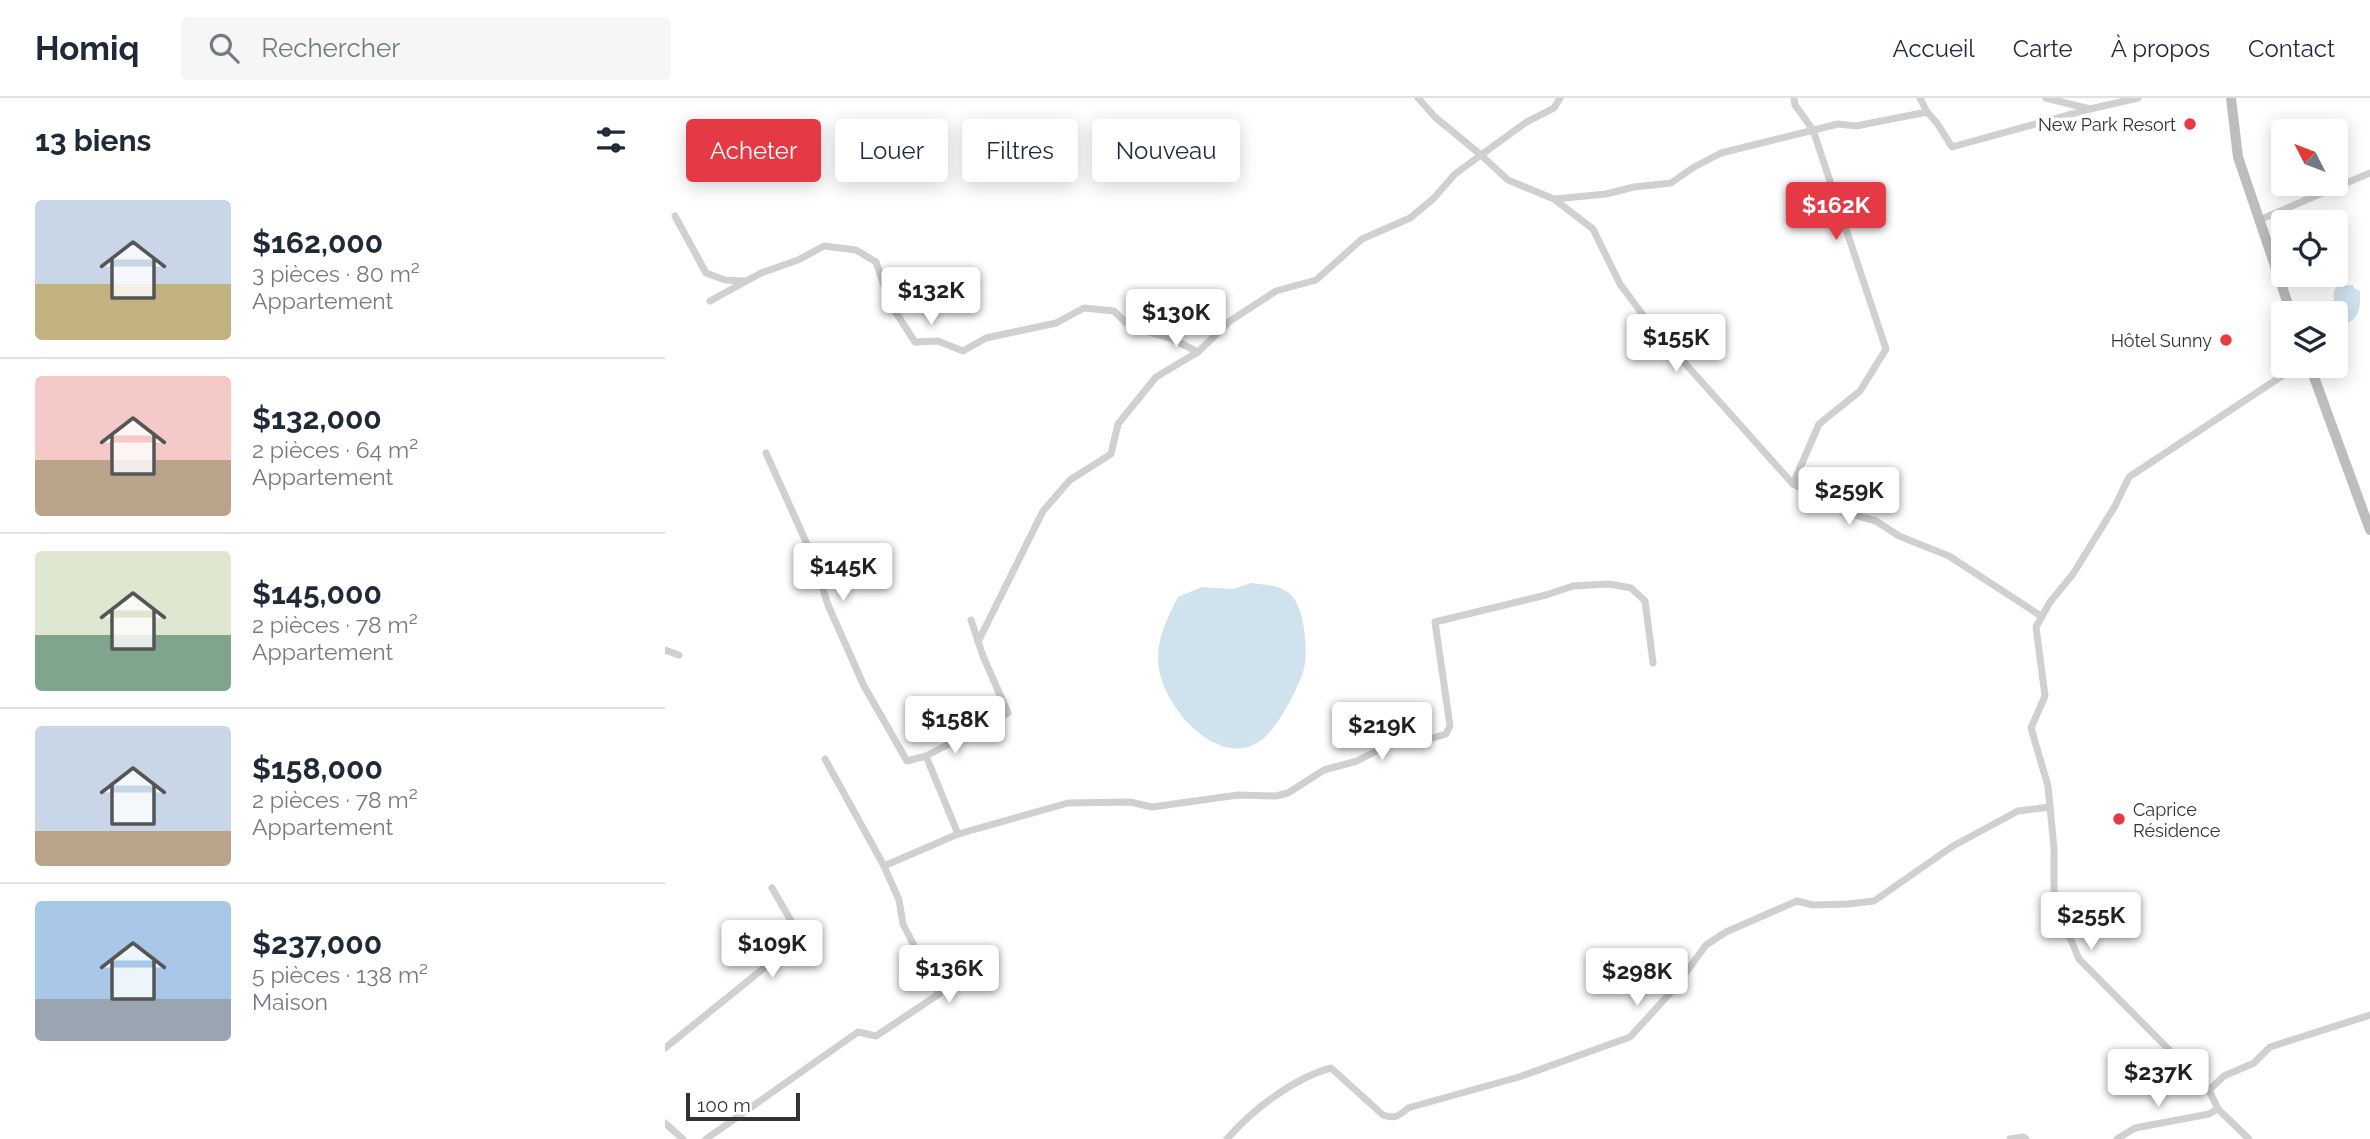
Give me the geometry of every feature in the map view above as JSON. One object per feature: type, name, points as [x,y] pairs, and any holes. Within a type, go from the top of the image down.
[{"type":"main road","points":[[2231,98],[2238,157],[2287,301]]},
{"type":"main road","points":[[2314,378],[2370,530]]},
{"type":"street","points":[[1418,98],[1508,180],[1555,199],[1593,229],[1620,284],[1649,323],[1793,484],[1861,517],[1876,521],[1899,536],[1949,556],[2041,616]]},
{"type":"street","points":[[978,642],[1043,511],[1070,480],[1111,454],[1118,424],[1156,377],[1198,352],[1230,321],[1276,291],[1316,280],[1362,240],[1410,218],[1433,199],[1455,174],[1525,123],[1553,108],[1560,98]]},
{"type":"street","points":[[1793,484],[1819,425],[1860,391],[1886,349],[1813,130],[1795,105],[1794,98]]},
{"type":"street","points":[[1920,98],[1952,147],[2138,98]]},
{"type":"street","points":[[2046,98],[2090,109]]},
{"type":"street","points":[[1555,199],[1671,183],[1721,153],[1837,124],[1856,126],[1927,112]]},
{"type":"street","points":[[2259,220],[2370,173]]},
{"type":"street","points":[[675,216],[706,273],[725,280],[744,281]]},
{"type":"street","points":[[710,301],[744,281],[798,260],[824,246],[856,250],[876,262],[891,305],[915,342],[938,341],[963,351],[986,338],[1056,323],[1084,308],[1114,312],[1129,326],[1172,339],[1198,352]]},
{"type":"street","points":[[2249,1139],[2218,1109],[2209,1090],[2079,959],[2055,901],[2049,786],[2031,728],[2045,696],[2036,627],[2041,616],[2073,574],[2115,506],[2129,477],[2279,378]]},
{"type":"street","points":[[766,453],[812,555],[828,605],[864,686],[907,761],[926,755],[1008,713],[971,620]]},
{"type":"street","points":[[884,866],[958,834],[1068,803],[1130,802],[1152,807],[1238,795],[1276,796],[1288,793],[1324,771],[1357,761],[1399,739],[1426,740],[1446,734],[1450,726],[1435,622],[1573,586],[1609,584],[1631,588],[1645,601],[1653,663]]},
{"type":"street","points":[[665,650],[679,655]]},
{"type":"street","points":[[926,755],[958,834]]},
{"type":"street","points":[[706,1139],[858,1032],[876,1036],[939,994],[903,924],[899,900],[884,866],[825,759]]},
{"type":"street","points":[[1227,1139],[1258,1108],[1320,1071],[1331,1068],[1383,1115],[1392,1118],[1408,1108],[1519,1077],[1630,1037],[1674,989],[1706,945],[1726,932],[1797,901],[1813,905],[1874,901],[1953,846],[2018,811],[2050,807]]},
{"type":"street","points":[[665,1048],[801,938],[772,888]]},
{"type":"street","points":[[2209,1090],[2224,1076],[2254,1063],[2270,1047],[2370,1015]]},
{"type":"street","points":[[2117,1139],[2135,1128],[2209,1114],[2218,1109]]},
{"type":"street","points":[[665,1123],[683,1139]]},
{"type":"street","points":[[2010,1139],[2026,1139]]},
{"type":"water","points":[[2353,285],[2360,291],[2360,306],[2355,317],[2348,322],[2348,301],[2335,301],[2334,294],[2336,287]]},
{"type":"water","points":[[1251,583],[1282,589],[1296,601],[1305,632],[1305,664],[1292,697],[1266,736],[1254,745],[1228,747],[1203,736],[1182,716],[1166,690],[1158,663],[1158,651],[1165,625],[1178,597],[1202,587],[1233,589]]},
{"type":"place","name":"New Park Resort","points":[[2190,124]]},
{"type":"place","name":"Hôtel Sunny","points":[[2226,340]]},
{"type":"place","name":"Caprice Résidence","points":[[2119,819]]}]
